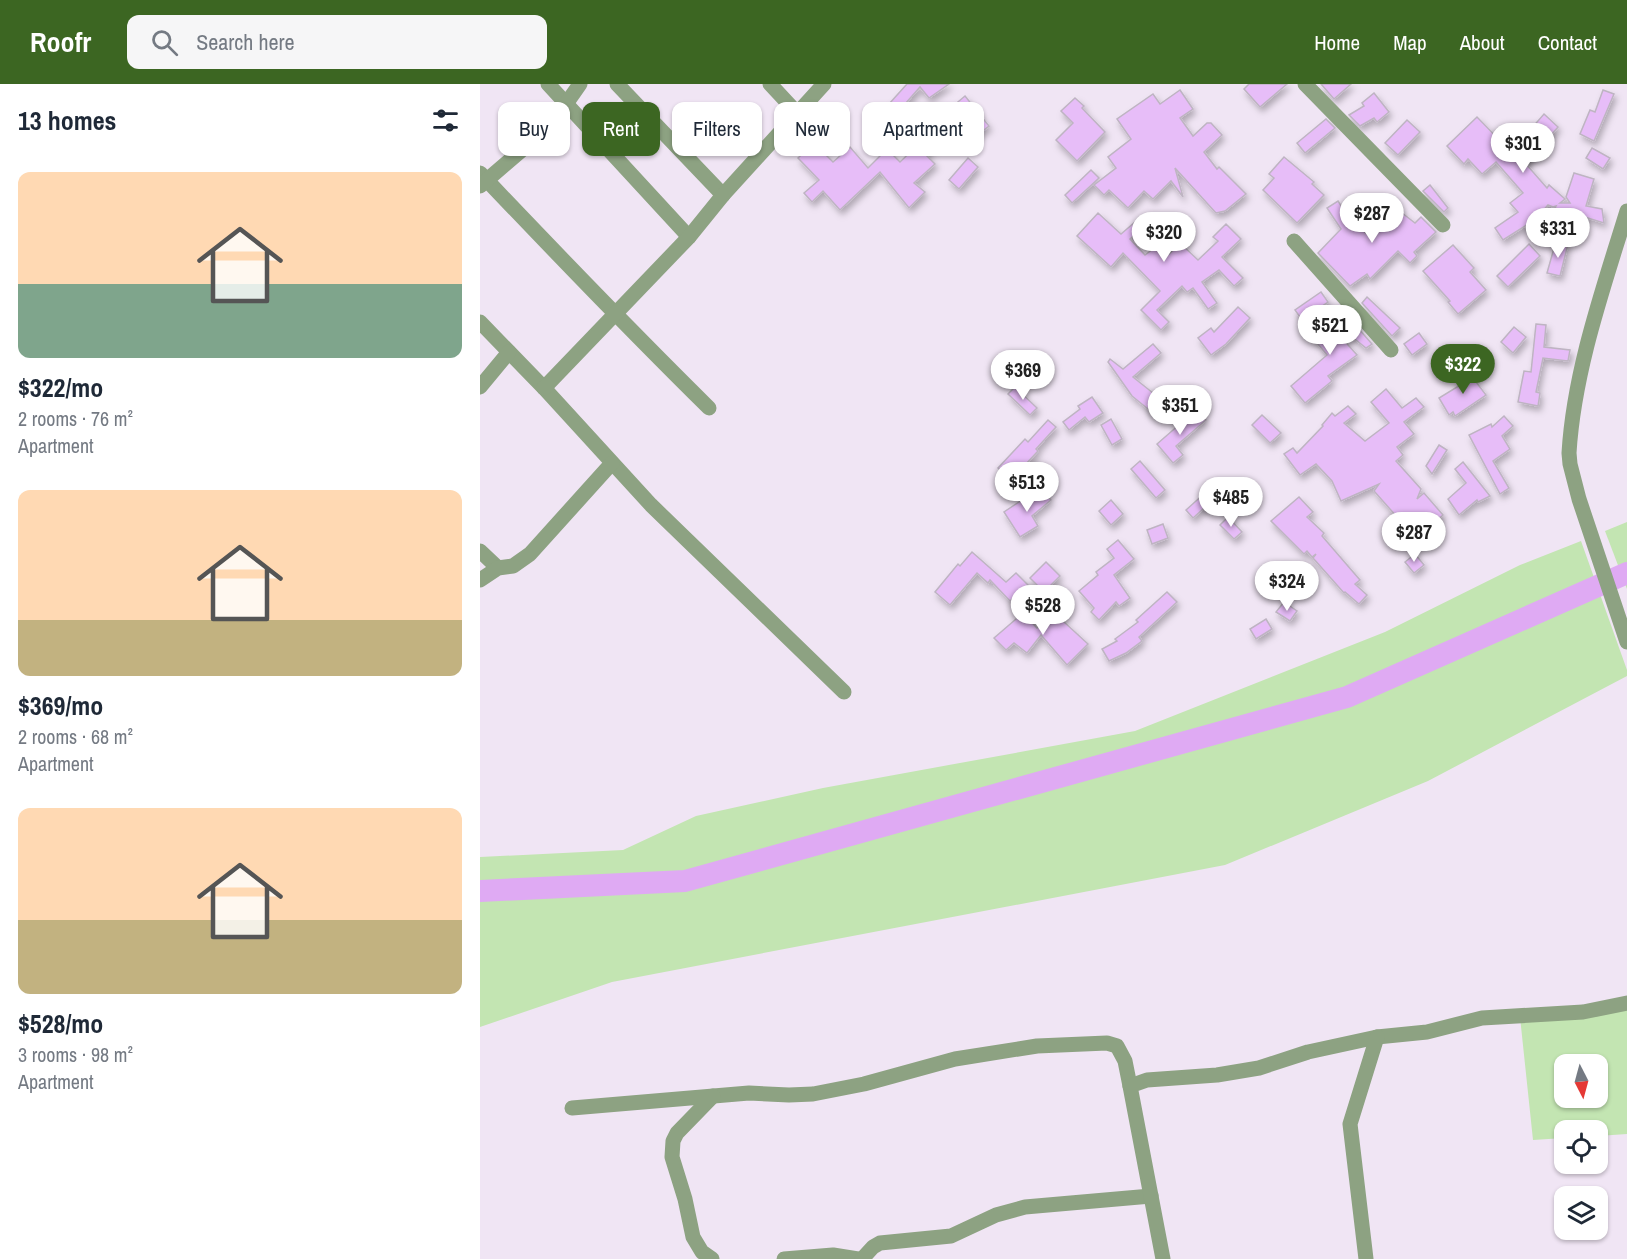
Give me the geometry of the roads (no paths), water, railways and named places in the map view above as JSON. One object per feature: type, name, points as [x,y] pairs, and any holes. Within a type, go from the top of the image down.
[{"type":"street","points":[[548,84],[564,102]]},
{"type":"street","points":[[567,102],[580,84]]},
{"type":"street","points":[[617,84],[723,195]]},
{"type":"street","points":[[770,84],[787,102]]},
{"type":"street","points":[[808,102],[824,84]]},
{"type":"street","points":[[1305,84],[1443,225]]},
{"type":"street","points":[[570,108],[689,237]]},
{"type":"street","points":[[544,388],[689,237],[723,195],[774,140]]},
{"type":"street","points":[[512,156],[482,179],[559,254],[615,315],[709,408]]},
{"type":"street","points":[[1627,211],[1603,287],[1580,380],[1569,453],[1579,499],[1627,642]]},
{"type":"street","points":[[1294,241],[1391,350]]},
{"type":"street","points":[[480,322],[651,505],[844,692]]},
{"type":"street","points":[[480,387],[509,352]]},
{"type":"street","points":[[480,580],[498,568],[513,566],[530,554],[612,463]]},
{"type":"street","points":[[480,551],[498,568]]},
{"type":"street","points":[[1131,1086],[1147,1080],[1216,1075],[1259,1068],[1308,1052],[1377,1037],[1427,1032],[1482,1018],[1583,1012],[1627,1003]]},
{"type":"street","points":[[1366,1259],[1350,1124],[1377,1037]]},
{"type":"street","points":[[572,1108],[749,1093],[813,1094],[864,1084],[955,1059],[1037,1046],[1107,1043],[1117,1046],[1121,1052],[1131,1086],[1162,1259]]},
{"type":"street","points":[[712,1259],[702,1252],[693,1237],[685,1199],[672,1157],[673,1141],[677,1133],[713,1096]]},
{"type":"street","points":[[784,1259],[833,1255],[860,1259],[880,1244],[951,1236],[996,1215],[1025,1207],[1151,1196]]},
{"type":"waterway","points":[[480,891],[685,881],[1347,697],[1627,573]]}]
